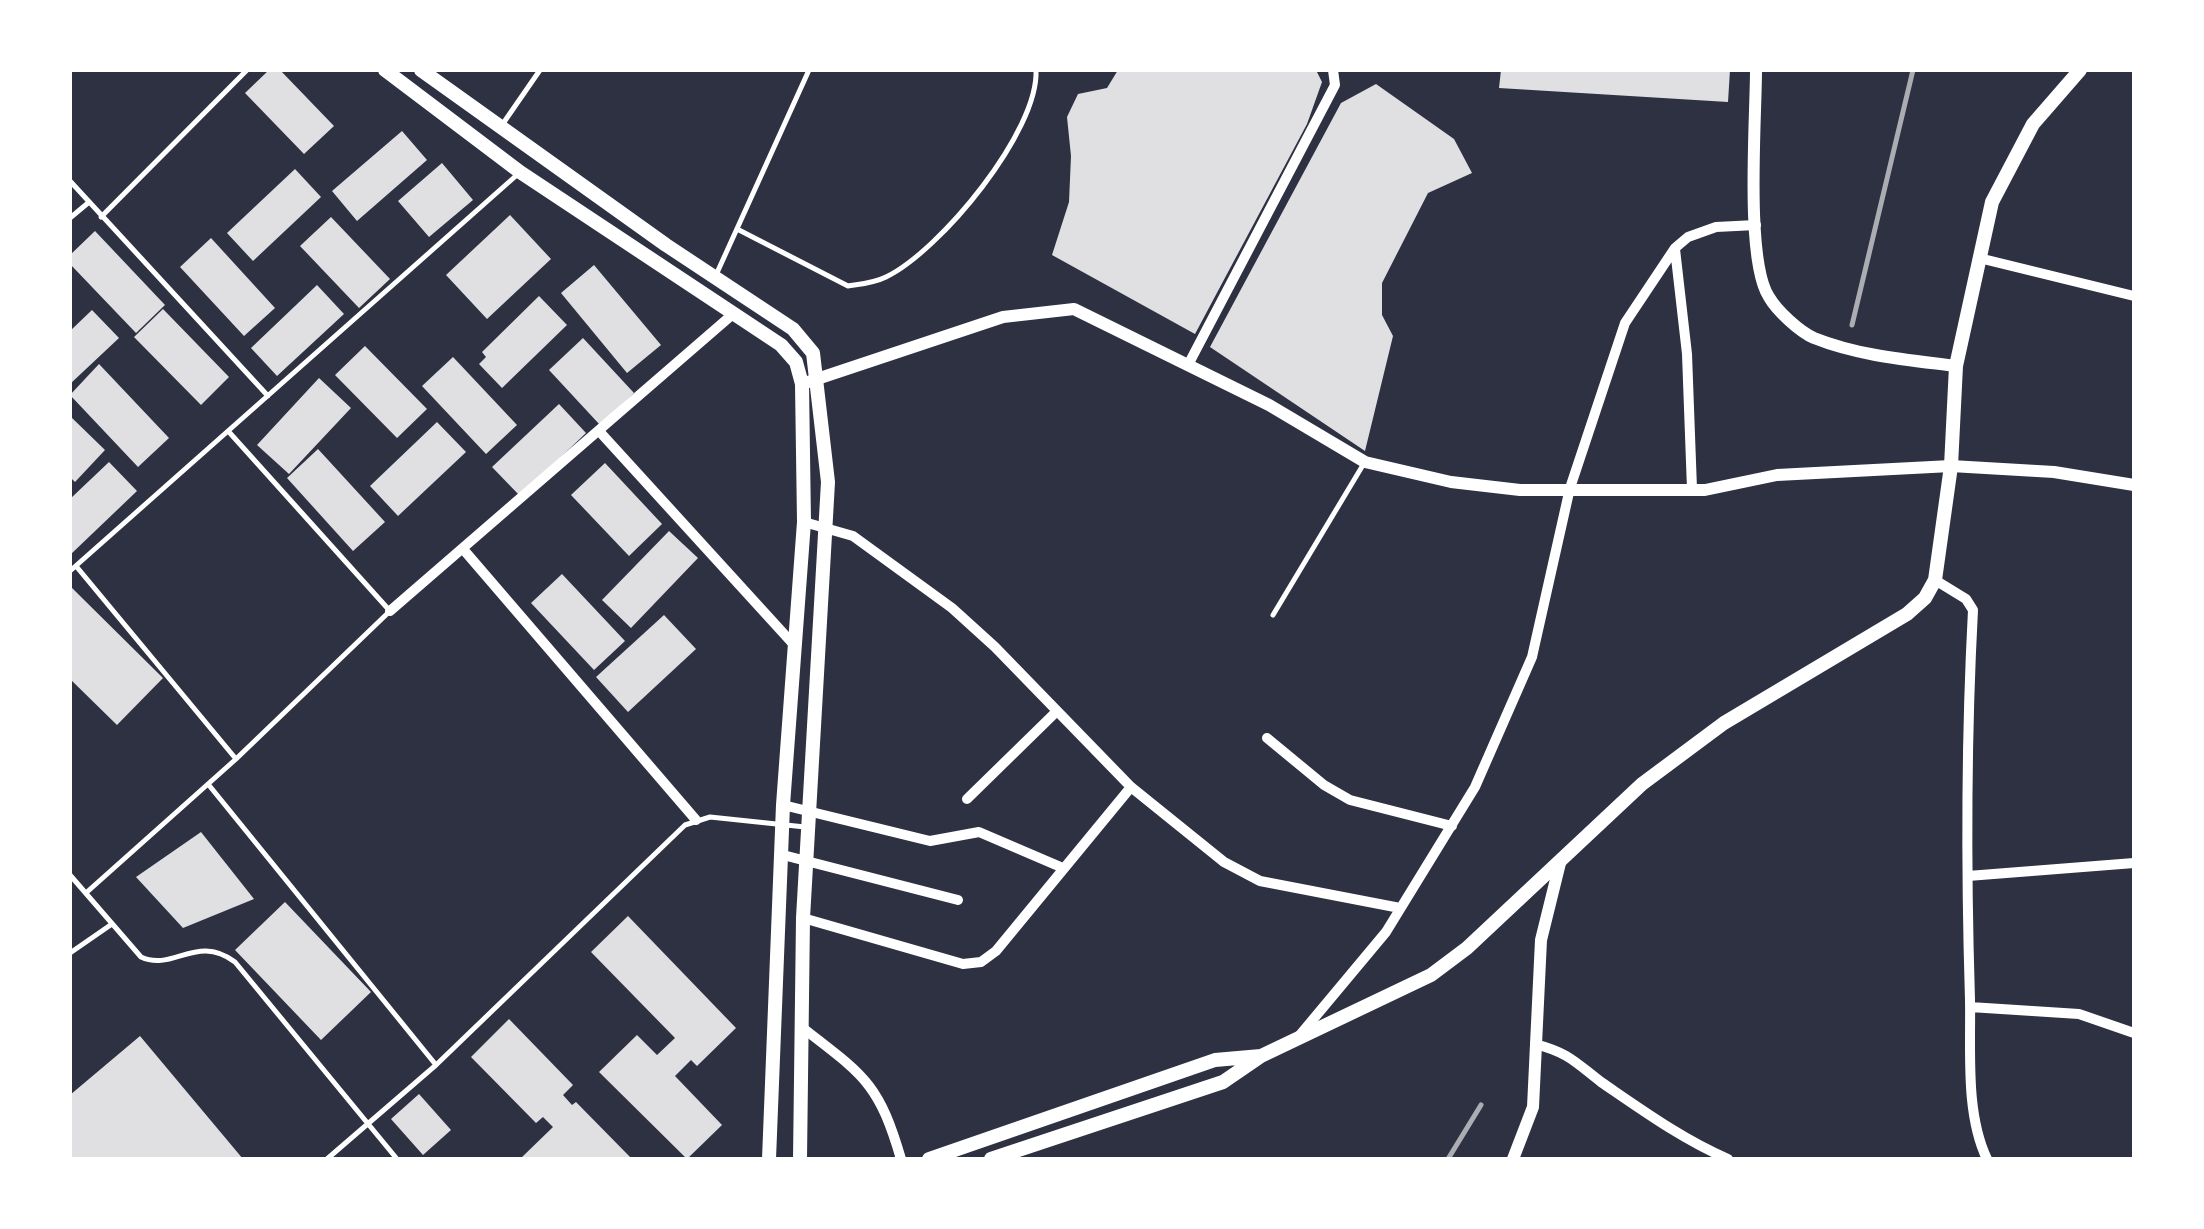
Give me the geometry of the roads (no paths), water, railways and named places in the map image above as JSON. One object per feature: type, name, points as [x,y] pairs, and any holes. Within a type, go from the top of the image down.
[{"type":"main road","points":[[385,70],[520,172],[781,345],[809,382],[828,482],[808,808],[800,1159]]},
{"type":"main road","points":[[421,70],[805,338],[813,352],[784,805],[769,1159]]},
{"type":"main road","points":[[990,1159],[1223,1082],[1261,1056],[1431,975],[1467,948],[1642,784],[1724,723],[1907,614],[1925,598],[1935,580],[1951,466],[1956,366],[1992,202],[2010,160],[2033,124],[2080,70]]},
{"type":"main road","points":[[929,1159],[1216,1060],[1261,1056]]},
{"type":"street","points":[[1188,365],[1295,167],[1335,85],[1333,70]]},
{"type":"street","points":[[1756,70],[1756,226],[1762,278],[1769,297],[1810,337],[1880,356],[1956,366]]},
{"type":"street","points":[[1292,1044],[1386,932],[1475,787],[1532,657],[1570,488],[1615,344],[1674,248],[1702,229],[1756,226]]},
{"type":"street","points":[[1674,248],[1687,354],[1692,490]]},
{"type":"street","points":[[1979,258],[2134,296]]},
{"type":"street","points":[[809,382],[1003,317],[1074,309],[1269,404],[1365,462],[1485,487],[1692,490],[1777,475],[1951,466],[2054,472],[2134,485]]},
{"type":"street","points":[[390,610],[732,314]]},
{"type":"street","points":[[599,431],[795,646]]},
{"type":"street","points":[[804,522],[824,526],[864,544],[952,608],[1131,787],[1244,874],[1280,886],[1400,908]]},
{"type":"street","points":[[462,549],[696,820]]},
{"type":"street","points":[[1935,580],[1966,599],[1973,610],[1966,743],[1970,1007],[1974,1100],[1978,1136],[1986,1159]]},
{"type":"street","points":[[968,799],[1056,712]]},
{"type":"street","points":[[1267,738],[1324,785],[1350,800],[1452,826]]},
{"type":"street","points":[[804,918],[970,965],[996,951],[1131,787]]},
{"type":"street","points":[[784,805],[930,841],[979,832],[1062,868]]},
{"type":"street","points":[[783,855],[958,900]]},
{"type":"street","points":[[1512,1159],[1533,1107],[1541,940],[1561,856]]},
{"type":"street","points":[[1968,876],[2134,863]]},
{"type":"street","points":[[1970,1007],[2080,1014],[2134,1032]]},
{"type":"street","points":[[804,1030],[872,1085],[886,1108],[901,1159]]},
{"type":"street","points":[[1536,1044],[1570,1053],[1597,1079],[1694,1144],[1728,1159]]},
{"type":"lane","points":[[101,217],[247,70]]},
{"type":"lane","points":[[500,128],[540,70]]},
{"type":"lane","points":[[715,278],[809,70]]},
{"type":"lane","points":[[737,229],[848,286],[888,276],[961,210],[1020,131],[1033,104],[1036,70]]},
{"type":"lane","points":[[236,759],[73,569],[520,172]]},
{"type":"lane","points":[[70,181],[268,396]]},
{"type":"lane","points":[[70,218],[88,204]]},
{"type":"lane","points":[[87,892],[236,759],[390,610],[229,432]]},
{"type":"lane","points":[[1273,615],[1365,462]]},
{"type":"lane","points":[[208,784],[436,1065]]},
{"type":"lane","points":[[327,1159],[436,1065],[676,834],[696,820],[808,828]]},
{"type":"lane","points":[[70,875],[134,951],[148,961],[207,949],[234,962],[396,1159]]},
{"type":"lane","points":[[70,953],[112,924]]},
{"type":"railway","points":[[1852,325],[1913,70]]},
{"type":"railway","points":[[1448,1159],[1481,1105]]}]
